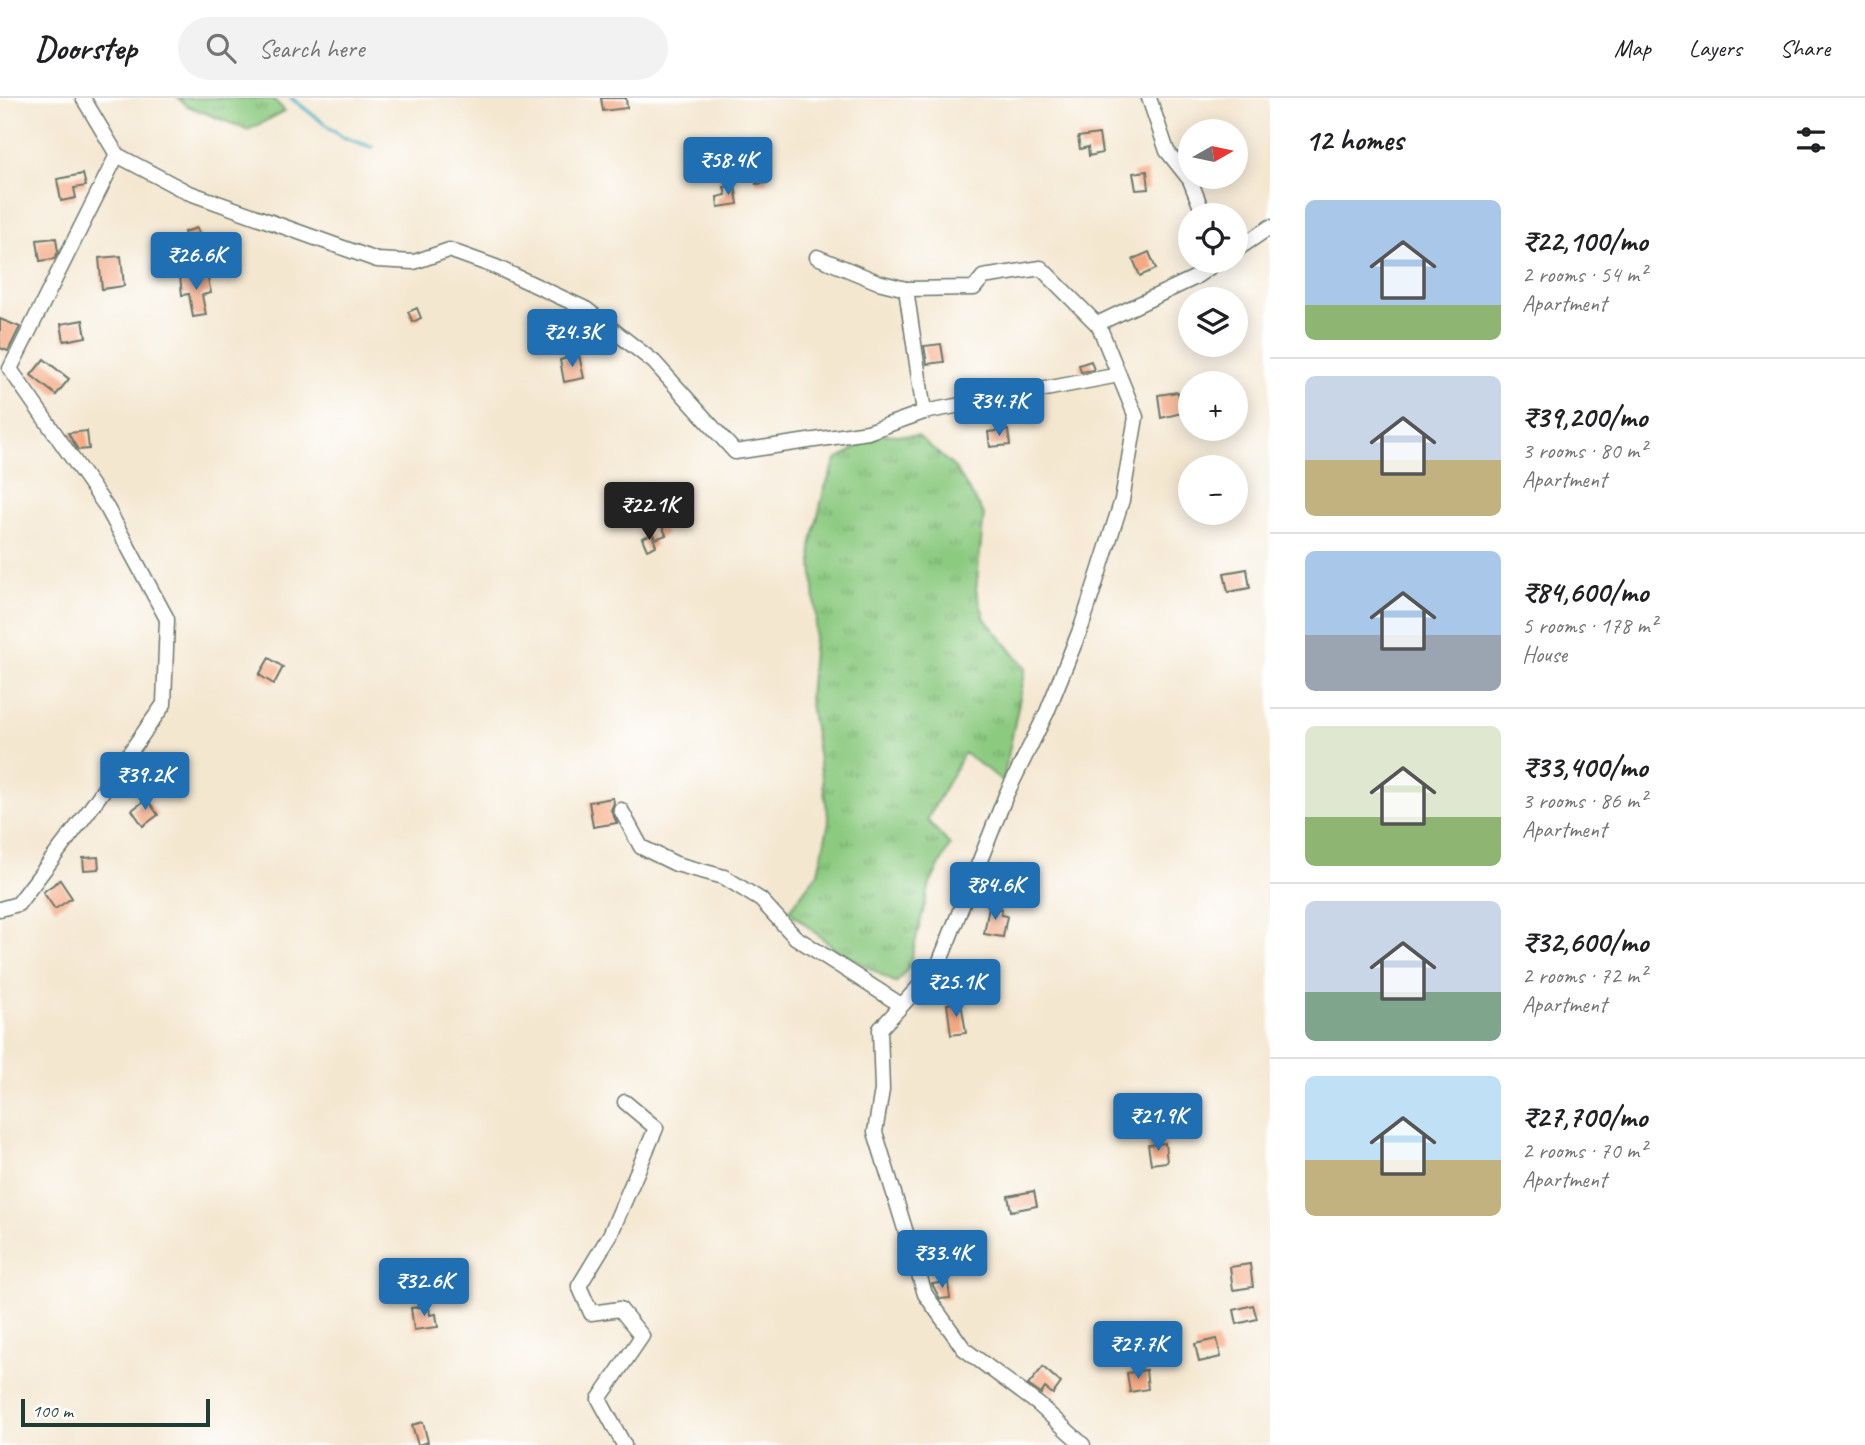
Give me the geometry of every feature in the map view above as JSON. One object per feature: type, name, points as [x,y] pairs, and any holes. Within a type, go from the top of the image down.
[{"type":"street","points":[[83,98],[117,155],[187,192],[377,260],[414,262],[449,250],[496,267],[586,309],[654,362],[735,452],[868,432],[924,412],[1119,375]]},
{"type":"street","points":[[1149,98],[1167,151],[1190,180],[1199,203]]},
{"type":"street","points":[[0,909],[18,904],[88,812],[164,704],[167,619],[107,508],[10,369],[117,155]]},
{"type":"street","points":[[1248,242],[1270,227]]},
{"type":"street","points":[[817,257],[878,282],[906,289],[974,288],[983,277],[1041,268],[1097,324],[1136,417],[1122,500],[1082,625],[1047,712],[1006,795],[938,966],[880,1029],[882,1090],[875,1132],[900,1221],[925,1294],[964,1349],[1038,1404],[1083,1445]]},
{"type":"street","points":[[1097,324],[1201,273]]},
{"type":"street","points":[[906,289],[924,412]]},
{"type":"street","points":[[621,810],[641,847],[676,864],[724,877],[761,900],[794,937],[901,1005]]},
{"type":"street","points":[[624,1445],[599,1399],[642,1336],[620,1309],[590,1313],[579,1286],[610,1235],[656,1128],[625,1102]]},
{"type":"green space","points":[[178,98],[272,98],[285,111],[248,130],[187,106]]},
{"type":"green space","points":[[879,434],[918,436],[955,468],[984,514],[976,590],[985,619],[1026,668],[1003,781],[964,753],[927,820],[950,845],[930,884],[909,967],[896,983],[834,948],[789,911],[818,872],[829,822],[809,697],[816,617],[811,546],[824,490],[836,460]]},
{"type":"building","points":[[601,98],[626,98],[627,108],[603,111]]},
{"type":"building","points":[[1099,134],[1102,153],[1089,156],[1088,147],[1080,149],[1078,137]]},
{"type":"building","points":[[766,170],[767,183],[756,184],[755,171]]},
{"type":"building","points":[[1147,171],[1149,189],[1136,190],[1133,173]]},
{"type":"building","points":[[83,174],[86,186],[74,188],[76,198],[61,201],[57,179]]},
{"type":"building","points":[[735,185],[738,204],[718,207],[717,197],[726,195],[724,187]]},
{"type":"building","points":[[197,228],[202,242],[188,246],[184,232]]},
{"type":"building","points":[[56,238],[58,252],[54,259],[40,261],[37,240]]},
{"type":"building","points":[[1149,252],[1156,269],[1140,276],[1133,259]]},
{"type":"building","points":[[121,256],[124,286],[102,289],[99,258]]},
{"type":"building","points":[[207,274],[211,293],[202,295],[206,315],[193,317],[189,294],[182,295],[180,276]]},
{"type":"building","points":[[417,308],[421,318],[413,322],[408,312]]},
{"type":"building","points":[[0,319],[20,327],[8,351],[0,348]]},
{"type":"building","points":[[83,320],[86,337],[64,341],[61,324]]},
{"type":"building","points":[[941,344],[944,362],[927,364],[924,346]]},
{"type":"building","points":[[579,355],[584,378],[564,382],[560,360]]},
{"type":"building","points":[[44,359],[69,379],[56,395],[31,375]]},
{"type":"building","points":[[1091,361],[1094,370],[1081,372],[1079,365]]},
{"type":"building","points":[[1178,392],[1178,414],[1161,418],[1158,395]]},
{"type":"building","points":[[1008,430],[1010,445],[990,447],[988,432]]},
{"type":"building","points":[[87,431],[89,449],[78,450],[68,433]]},
{"type":"building","points":[[661,523],[666,535],[656,539],[651,527]]},
{"type":"building","points":[[652,534],[656,546],[647,550],[642,538]]},
{"type":"building","points":[[1247,569],[1250,588],[1228,592],[1224,573]]},
{"type":"building","points":[[269,658],[283,667],[274,684],[259,675]]},
{"type":"building","points":[[613,798],[611,810],[617,823],[593,827],[589,802]]},
{"type":"building","points":[[147,799],[158,815],[143,826],[132,810]]},
{"type":"building","points":[[98,857],[99,869],[84,870],[83,858]]},
{"type":"building","points":[[60,880],[72,898],[55,909],[43,892]]},
{"type":"building","points":[[989,906],[1002,909],[1001,915],[1007,916],[1003,937],[984,934]]},
{"type":"building","points":[[961,1002],[966,1033],[951,1035],[947,1004]]},
{"type":"building","points":[[1165,1143],[1167,1162],[1151,1164],[1148,1145]]},
{"type":"building","points":[[1034,1191],[1037,1206],[1011,1211],[1008,1196]]},
{"type":"building","points":[[1250,1264],[1253,1287],[1233,1290],[1230,1267]]},
{"type":"building","points":[[948,1282],[950,1298],[940,1299],[932,1284]]},
{"type":"building","points":[[1253,1305],[1257,1319],[1237,1324],[1234,1310]]},
{"type":"building","points":[[429,1306],[430,1315],[436,1314],[438,1327],[414,1330],[411,1308]]},
{"type":"building","points":[[1217,1339],[1221,1357],[1199,1362],[1195,1344]]},
{"type":"building","points":[[1043,1367],[1061,1383],[1053,1394],[1045,1388],[1041,1394],[1028,1385]]},
{"type":"building","points":[[1146,1370],[1148,1389],[1130,1392],[1127,1373]]},
{"type":"building","points":[[423,1422],[428,1442],[418,1445],[412,1425]]},
{"type":"waterway","points":[[291,98],[342,137],[372,147]]}]
